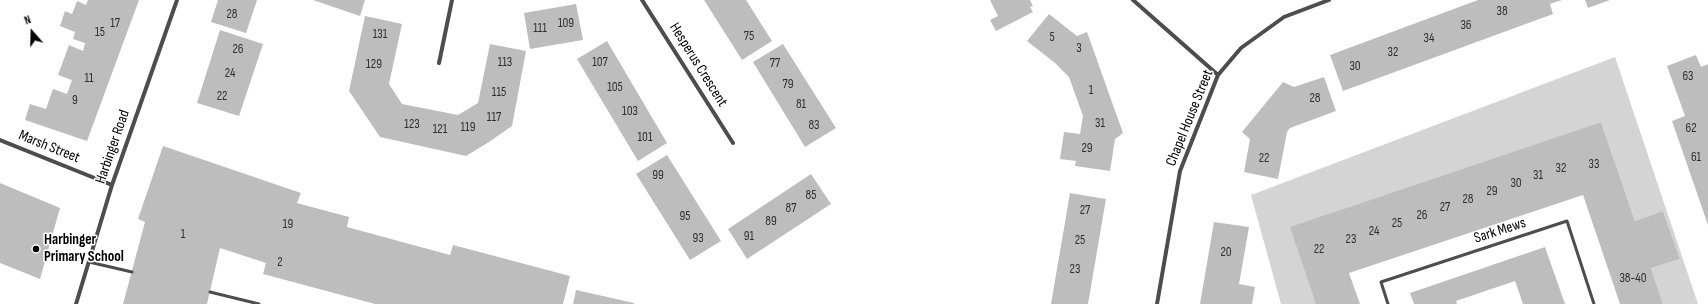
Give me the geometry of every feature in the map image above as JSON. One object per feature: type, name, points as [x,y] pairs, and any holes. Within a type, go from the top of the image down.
[{"type":"street","name":"Harbinger Road","points":[[76,304],[112,184],[177,0]]},
{"type":"street","points":[[439,63],[452,0]]},
{"type":"street","name":"Hesperus Crescent","points":[[642,0],[733,143]]},
{"type":"street","points":[[1133,0],[1218,75]]},
{"type":"street","name":"Chapel House Street","points":[[1157,304],[1180,171],[1218,75],[1241,48],[1284,17],[1329,0]]},
{"type":"street","name":"Marsh Street","points":[[0,140],[112,184]]},
{"type":"lane","name":"Sark Mews","points":[[1388,304],[1380,282],[1566,221],[1594,304]]},
{"type":"lane","points":[[89,262],[132,272]]},
{"type":"lane","points":[[210,292],[259,304]]},
{"type":"shaded area","points":[[1615,57],[1698,304],[1663,304],[1651,268],[1680,259],[1663,211],[1635,221],[1601,122],[1329,214],[1316,304],[1281,304],[1251,195]]},
{"type":"building","points":[[88,0],[139,0],[87,141],[25,120],[30,104],[46,109],[53,89],[67,94],[72,80],[58,75],[69,45],[83,51],[85,43],[73,39],[75,32],[60,26],[65,11],[72,14],[77,1],[86,5]]},
{"type":"building","points":[[218,0],[257,0],[246,33],[211,22]]},
{"type":"building","points":[[313,0],[365,0],[360,16]]},
{"type":"building","points":[[704,0],[746,0],[772,41],[742,60]]},
{"type":"building","points":[[990,0],[1030,0],[1033,6],[1030,7],[1033,12],[996,31],[990,20],[998,16]]},
{"type":"building","points":[[1478,0],[1562,0],[1550,4],[1553,14],[1343,91],[1330,55]]},
{"type":"building","points":[[1585,0],[1610,0],[1588,8]]},
{"type":"building","points":[[576,4],[583,40],[530,49],[524,13]]},
{"type":"building","points":[[1049,14],[1077,36],[1087,32],[1123,133],[1115,139],[1110,171],[1075,166],[1076,161],[1060,159],[1064,132],[1080,134],[1083,116],[1069,77],[1055,63],[1027,41]]},
{"type":"building","points":[[365,16],[402,24],[389,84],[402,104],[458,115],[478,103],[490,44],[526,51],[512,126],[466,156],[380,137],[349,91]]},
{"type":"building","points":[[220,30],[263,44],[239,116],[197,103]]},
{"type":"building","points":[[607,41],[667,143],[638,161],[577,59]]},
{"type":"building","points":[[783,44],[836,128],[805,147],[753,62]]},
{"type":"building","points":[[1696,55],[1701,67],[1708,64],[1708,225],[1672,121],[1685,116],[1667,66]]},
{"type":"building","points":[[1324,77],[1336,111],[1290,128],[1287,132],[1278,179],[1244,172],[1250,139],[1242,132],[1283,82],[1294,87]]},
{"type":"building","points":[[1601,122],[1635,221],[1663,211],[1680,259],[1651,268],[1663,304],[1620,304],[1583,195],[1349,273],[1360,304],[1316,304],[1290,227]]},
{"type":"building","points":[[163,146],[301,193],[297,203],[349,217],[347,227],[450,255],[453,245],[570,276],[563,304],[375,304],[263,274],[266,263],[220,248],[207,304],[123,304],[145,222],[138,219]]},
{"type":"building","points":[[667,155],[721,241],[690,260],[636,174]]},
{"type":"building","points":[[811,174],[831,204],[747,259],[728,229]]},
{"type":"building","points":[[0,183],[60,208],[40,279],[0,263]]},
{"type":"building","points":[[1070,193],[1106,199],[1088,304],[1051,304]]},
{"type":"building","points":[[1214,222],[1249,227],[1239,284],[1255,287],[1252,304],[1200,304]]},
{"type":"building","points":[[1545,247],[1565,304],[1523,304],[1515,281],[1456,301],[1457,304],[1414,304],[1410,293]]},
{"type":"building","points":[[576,290],[634,303],[634,304],[573,304]]},
{"type":"place","name":"Harbinger Primary School","points":[[36,249]]}]
